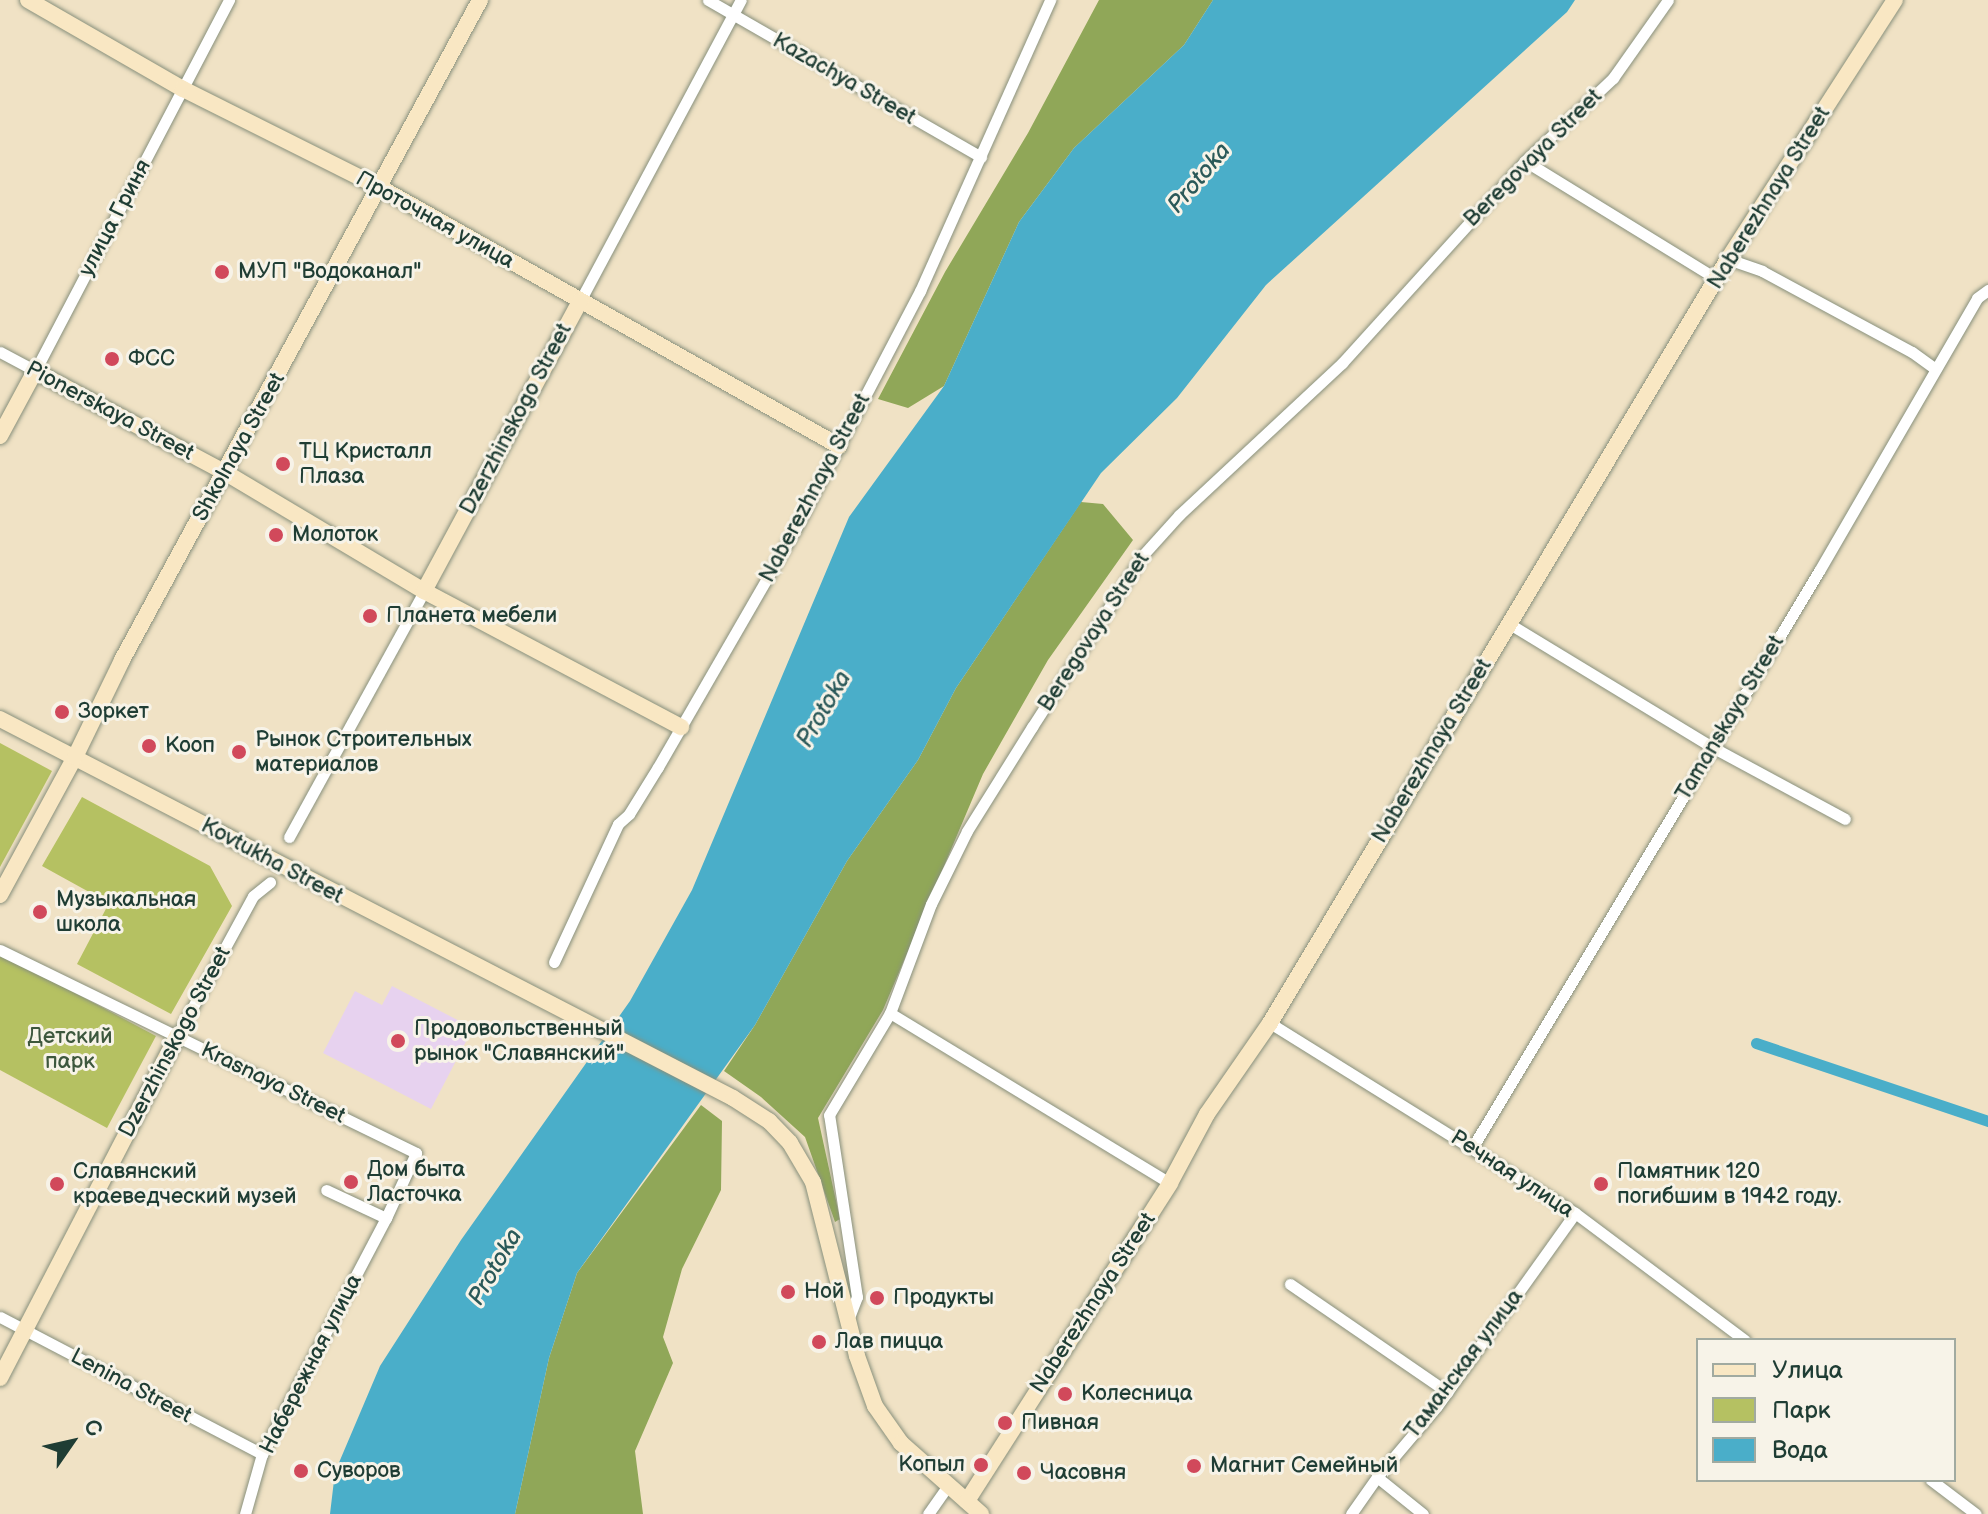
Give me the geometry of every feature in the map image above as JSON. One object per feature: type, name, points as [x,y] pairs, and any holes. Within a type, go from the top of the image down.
[{"type":"street","name":"Проточная улица","points":[[28,0],[183,89],[379,187],[839,446]]},
{"type":"street","name":"улица Гриня","points":[[0,436],[229,0]]},
{"type":"street","name":"Shkolnaya Street","points":[[0,895],[75,757],[122,660],[480,0]]},
{"type":"street","name":"Kazachya Street","points":[[708,0],[981,157]]},
{"type":"street","name":"Dzerzhinskogo Street","points":[[289,837],[741,0]]},
{"type":"street","name":"Naberezhnaya Street","points":[[554,962],[618,824],[629,814],[681,727],[839,446],[920,291],[1050,0]]},
{"type":"street","name":"Beregovaya Street","points":[[848,1320],[857,1297],[829,1115],[890,1013],[931,904],[967,831],[1142,556],[1179,515],[1342,363],[1525,161],[1613,78],[1668,0]]},
{"type":"street","name":"Naberezhnaya Street","points":[[967,1501],[1170,1183],[1207,1114],[1270,1023],[1728,259],[1895,0]]},
{"type":"street","points":[[1525,161],[1717,279]]},
{"type":"street","points":[[1728,259],[1762,271],[1912,352],[1935,369]]},
{"type":"street","name":"Tamanskaya Street","points":[[1472,1148],[1819,571],[1977,298],[1988,290]]},
{"type":"street","name":"Pionerskaya Street","points":[[0,352],[226,473],[424,591],[681,727]]},
{"type":"street","points":[[1508,623],[1712,747],[1845,819]]},
{"type":"street","name":"Kovtukha Street","points":[[0,719],[546,1000],[733,1098],[769,1121],[803,1162],[820,1202],[848,1320]]},
{"type":"street","name":"Dzerzhinskogo Street","points":[[0,1378],[253,896],[270,882]]},
{"type":"street","name":"Krasnaya Street","points":[[0,950],[416,1153]]},
{"type":"street","points":[[890,1013],[1170,1183]]},
{"type":"street","name":"Речная улица","points":[[1270,1023],[1575,1213],[1742,1338]]},
{"type":"street","name":"Набережная улица","points":[[245,1514],[262,1454],[386,1218],[416,1153]]},
{"type":"street","points":[[326,1190],[386,1218]]},
{"type":"street","name":"Таманская улица","points":[[1351,1514],[1377,1477],[1447,1392],[1575,1213]]},
{"type":"street","points":[[1290,1284],[1447,1392]]},
{"type":"street","name":"Lenina Street","points":[[0,1317],[262,1454]]},
{"type":"street","points":[[848,1320],[865,1380],[885,1423],[981,1514]]},
{"type":"street","points":[[1377,1477],[1423,1514]]},
{"type":"street","points":[[1934,1482],[1976,1514]]},
{"type":"street","points":[[928,1514],[948,1485]]},
{"type":"shaded area","name":"Продовольственный рынок \"Славянский\"","points":[[392,986],[473,1028],[431,1109],[323,1053],[355,991],[382,1005]]},
{"type":"green space","points":[[1099,0],[1213,0],[1184,45],[1074,148],[1019,222],[944,386],[908,408],[878,399],[945,272],[1028,133]]},
{"type":"green space","points":[[1081,502],[1103,504],[1133,540],[1048,660],[983,774],[883,1010],[818,1118],[840,1219],[835,1222],[805,1137],[761,1097],[724,1071],[755,1025],[847,861],[918,760],[956,688]]},
{"type":"green space","points":[[0,743],[52,771],[0,867]]},
{"type":"green space","points":[[82,797],[210,866],[232,906],[171,1014],[77,964],[109,903],[42,866]]},
{"type":"green space","name":"Детский парк","points":[[0,953],[156,1036],[107,1128],[0,1070]]},
{"type":"green space","points":[[701,1105],[722,1121],[721,1190],[682,1269],[663,1337],[673,1363],[635,1451],[643,1514],[515,1514],[549,1358],[577,1273]]},
{"type":"water","name":"Protoka","points":[[1213,0],[1575,0],[1567,12],[1266,285],[1177,398],[1101,473],[956,688],[918,760],[847,861],[755,1025],[577,1273],[549,1358],[515,1514],[330,1514],[335,1472],[380,1366],[461,1240],[630,1001],[692,890],[849,517],[944,386],[1019,222],[1074,148],[1184,45]]},
{"type":"waterway","points":[[1756,1043],[1988,1121]]},
{"type":"place","name":"МУП \"Водоканал\"","points":[[222,272]]},
{"type":"place","name":"ФСС","points":[[112,359]]},
{"type":"place","name":"ТЦ Кристалл Плаза","points":[[283,464]]},
{"type":"place","name":"Молоток","points":[[276,535]]},
{"type":"place","name":"Планета мебели","points":[[370,616]]},
{"type":"place","name":"Зоркет","points":[[62,712]]},
{"type":"place","name":"Кооп","points":[[149,746]]},
{"type":"place","name":"Рынок Строительных материалов","points":[[239,752]]},
{"type":"place","name":"Музыкальная школа","points":[[40,912]]},
{"type":"place","name":"Продовольственный рынок \"Славянский\"","points":[[398,1041]]},
{"type":"place","name":"Дом быта Ласточка","points":[[351,1182]]},
{"type":"place","name":"Славянский краеведческий музей","points":[[57,1184]]},
{"type":"place","name":"Памятник 120 погибшим в 1942 году.","points":[[1601,1184]]},
{"type":"place","name":"Ной","points":[[788,1292]]},
{"type":"place","name":"Продукты","points":[[877,1298]]},
{"type":"place","name":"Лав пицца","points":[[819,1342]]},
{"type":"place","name":"Колесница","points":[[1065,1394]]},
{"type":"place","name":"Пивная","points":[[1005,1423]]},
{"type":"place","name":"Копыл","points":[[981,1465]]},
{"type":"place","name":"Магнит Семейный","points":[[1194,1466]]},
{"type":"place","name":"Суворов","points":[[301,1471]]},
{"type":"place","name":"Часовня","points":[[1024,1473]]}]
